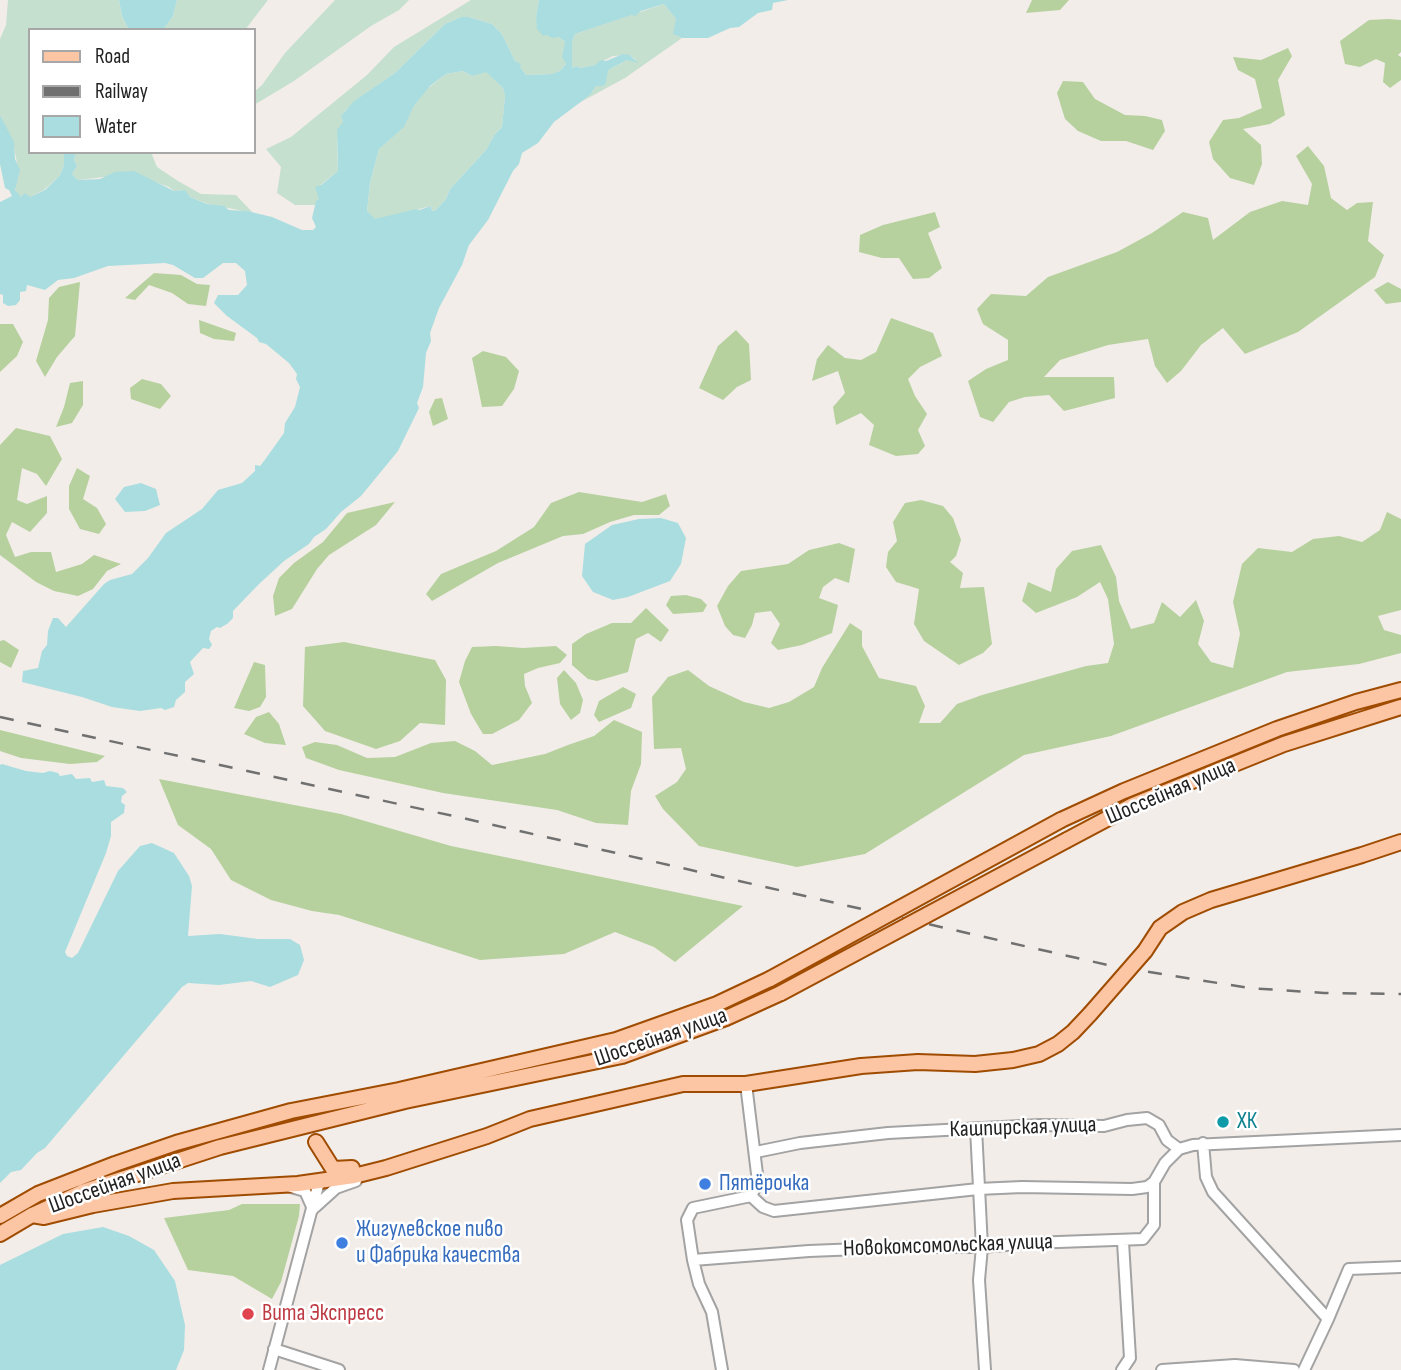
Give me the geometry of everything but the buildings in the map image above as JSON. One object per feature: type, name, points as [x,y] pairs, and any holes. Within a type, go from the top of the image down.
[{"type":"main road","name":"Шоссейная улица","points":[[0,1216],[38,1194],[115,1164],[245,1122],[616,1040],[718,1004],[770,979],[1061,820],[1124,791],[1278,729],[1356,702],[1401,690]]},
{"type":"main road","name":"Шоссейная улица","points":[[32,1215],[82,1192],[220,1147],[405,1101],[622,1056],[726,1018],[780,993],[1133,805],[1284,744],[1401,707]]},
{"type":"main road","name":"Шоссейная улица","points":[[32,1215],[44,1217],[173,1191],[319,1182],[379,1170],[530,1119],[683,1084],[746,1084],[872,1065],[918,1062],[975,1064],[1040,1054],[1073,1032],[1145,951],[1160,928],[1183,912],[1401,842]]},
{"type":"main road","points":[[308,1107],[316,1142],[319,1182]]},
{"type":"main road","name":"Шоссейная улица","points":[[316,1142],[329,1165],[338,1171],[379,1162],[411,1160]]},
{"type":"main road","points":[[0,1234],[32,1215]]},
{"type":"street","points":[[746,1084],[758,1182],[751,1196]]},
{"type":"street","name":"Кашпирская улица","points":[[756,1152],[800,1143],[888,1133],[1040,1125],[1104,1126],[1147,1118],[1159,1125],[1167,1140],[1179,1149]]},
{"type":"street","points":[[976,1128],[982,1248],[979,1280],[985,1370]]},
{"type":"street","points":[[751,1196],[763,1207],[774,1211],[1022,1186],[1132,1189],[1147,1187],[1154,1182],[1165,1163],[1179,1149],[1203,1143],[1401,1135]]},
{"type":"street","points":[[1203,1143],[1206,1177],[1213,1192],[1328,1319]]},
{"type":"street","points":[[313,1209],[336,1188],[361,1180],[379,1170]]},
{"type":"street","points":[[269,1370],[319,1182]]},
{"type":"street","name":"Новокомсомольская улица","points":[[693,1260],[809,1251],[909,1247],[982,1248],[1030,1243],[1143,1240],[1154,1225],[1154,1182]]},
{"type":"street","name":"Шоссейная улица","points":[[228,1189],[296,1186],[305,1191],[313,1209]]},
{"type":"street","points":[[722,1370],[712,1312],[699,1284],[687,1220],[693,1208],[751,1196]]},
{"type":"street","points":[[1122,1370],[1130,1358],[1123,1242]]},
{"type":"street","points":[[1304,1370],[1349,1269],[1401,1267]]},
{"type":"street","points":[[274,1349],[339,1370]]},
{"type":"street","points":[[1162,1370],[1236,1365],[1294,1370]]},
{"type":"green space","points":[[8,0],[119,0],[128,28],[28,28],[28,154],[64,154],[60,175],[44,190],[30,197],[16,194],[19,174],[14,147],[0,115],[0,39],[6,25]]},
{"type":"green space","points":[[177,0],[268,0],[247,28],[164,28],[173,16]]},
{"type":"green space","points":[[335,0],[409,0],[399,10],[256,104],[256,90],[285,53]]},
{"type":"green space","points":[[471,0],[539,0],[536,17],[538,29],[565,42],[566,64],[553,74],[526,75],[515,61],[502,34],[492,24],[461,17],[445,24],[395,73],[356,100],[345,111],[337,140],[338,171],[319,186],[319,199],[315,205],[295,205],[277,193],[281,167],[266,149],[291,137],[367,75],[394,47]]},
{"type":"green space","points":[[1032,0],[1069,0],[1060,10],[1026,13]]},
{"type":"green space","points":[[664,4],[676,19],[675,35],[682,38],[625,78],[579,103],[590,95],[596,86],[603,86],[608,70],[627,60],[636,60],[630,55],[613,56],[595,65],[572,68],[572,42],[575,34]]},
{"type":"green space","points":[[1369,20],[1401,20],[1401,52],[1398,55],[1401,57],[1401,80],[1390,88],[1383,82],[1385,63],[1376,59],[1360,67],[1345,64],[1340,41]]},
{"type":"green space","points":[[1288,48],[1292,56],[1278,80],[1285,115],[1270,124],[1243,129],[1261,145],[1262,164],[1254,185],[1230,178],[1213,159],[1209,142],[1223,120],[1239,118],[1262,108],[1255,79],[1238,70],[1233,57],[1261,60]]},
{"type":"green space","points":[[463,71],[472,76],[486,71],[503,88],[505,96],[502,127],[486,150],[450,189],[446,199],[436,210],[432,211],[431,206],[375,220],[367,211],[370,183],[379,149],[404,126],[427,89],[446,74]]},
{"type":"green space","points":[[1063,81],[1083,82],[1095,99],[1125,115],[1162,120],[1165,131],[1153,150],[1126,141],[1101,141],[1078,131],[1065,119],[1057,93]]},
{"type":"green space","points":[[1308,146],[1324,166],[1331,198],[1347,210],[1357,203],[1373,202],[1368,241],[1384,255],[1375,277],[1298,332],[1245,354],[1223,328],[1201,345],[1181,371],[1167,383],[1155,366],[1148,339],[1108,345],[1060,360],[1044,377],[1114,377],[1115,398],[1064,411],[1049,395],[1025,397],[1009,402],[993,422],[980,417],[968,381],[986,369],[1008,360],[1008,340],[983,324],[977,309],[991,294],[1026,296],[1048,277],[1117,252],[1183,212],[1208,218],[1213,240],[1250,212],[1282,201],[1308,205],[1312,184],[1296,156]]},
{"type":"green space","points":[[76,154],[152,154],[157,167],[178,181],[201,194],[236,195],[253,213],[208,204],[190,197],[184,190],[174,191],[152,181],[104,177],[78,180],[72,174],[77,166],[74,160]]},
{"type":"green space","points":[[935,212],[940,227],[928,233],[942,268],[929,278],[913,279],[899,258],[882,258],[859,252],[860,235],[883,225]]},
{"type":"green space","points":[[154,273],[181,275],[197,284],[210,285],[206,306],[188,304],[172,293],[149,285],[135,300],[125,298]]},
{"type":"green space","points":[[80,282],[75,336],[57,357],[45,377],[36,361],[48,320],[49,298],[59,287]]},
{"type":"green space","points":[[1388,282],[1401,289],[1401,302],[1386,304],[1374,290]]},
{"type":"green space","points":[[891,318],[933,333],[942,356],[920,367],[908,379],[927,414],[918,430],[925,446],[918,454],[896,456],[869,445],[874,425],[861,413],[836,425],[833,407],[845,393],[838,371],[812,381],[817,359],[828,345],[845,358],[861,360],[876,352]]},
{"type":"green space","points":[[199,320],[236,333],[234,341],[214,339],[200,333]]},
{"type":"green space","points":[[0,324],[13,324],[23,342],[17,356],[0,372]]},
{"type":"green space","points":[[736,330],[749,344],[751,380],[737,387],[723,400],[699,388],[718,346]]},
{"type":"green space","points":[[483,351],[506,357],[519,371],[514,389],[502,406],[482,407],[472,358]]},
{"type":"green space","points":[[142,379],[161,384],[171,396],[160,409],[131,399],[130,388]]},
{"type":"green space","points":[[83,381],[83,405],[72,423],[56,427],[70,383]]},
{"type":"green space","points":[[442,398],[448,419],[433,426],[429,412],[435,399]]},
{"type":"green space","points":[[16,428],[50,436],[62,459],[46,486],[37,474],[22,468],[17,500],[27,504],[47,496],[47,513],[30,532],[12,522],[6,535],[15,557],[31,552],[51,552],[56,572],[82,564],[94,555],[121,564],[107,571],[93,589],[78,596],[54,591],[36,582],[0,555],[0,445]]},
{"type":"green space","points":[[77,468],[90,476],[83,499],[97,508],[106,524],[99,534],[80,529],[69,509],[69,486]]},
{"type":"green space","points":[[579,492],[642,502],[666,494],[670,506],[659,515],[634,515],[583,534],[563,536],[498,563],[432,601],[426,594],[441,574],[496,551],[534,527],[551,503]]},
{"type":"green space","points":[[921,500],[943,506],[953,518],[961,540],[956,556],[950,562],[963,573],[960,588],[984,587],[992,644],[983,653],[959,665],[924,641],[914,624],[919,589],[896,582],[886,567],[888,552],[897,541],[893,522],[905,503]]},
{"type":"green space","points":[[395,502],[376,525],[329,555],[292,609],[275,616],[273,596],[279,578],[294,563],[323,542],[347,513]]},
{"type":"green space","points":[[1387,512],[1401,519],[1401,610],[1378,616],[1384,630],[1401,635],[1401,653],[1359,664],[1287,672],[1111,736],[1024,755],[865,854],[797,867],[699,846],[663,809],[655,796],[677,782],[686,769],[681,748],[654,749],[652,697],[668,677],[688,670],[709,686],[744,702],[769,708],[789,702],[814,687],[822,668],[850,623],[862,631],[862,646],[879,678],[916,686],[925,706],[919,723],[940,723],[957,704],[982,695],[1086,666],[1108,663],[1114,644],[1108,599],[1100,582],[1077,597],[1036,613],[1022,601],[1028,582],[1051,592],[1056,569],[1072,551],[1101,545],[1116,577],[1119,601],[1131,629],[1154,623],[1162,602],[1180,617],[1196,600],[1204,621],[1198,644],[1211,662],[1233,668],[1240,634],[1233,602],[1242,564],[1258,548],[1292,552],[1313,539],[1339,536],[1362,542],[1380,530]]},
{"type":"green space","points":[[839,543],[855,549],[849,583],[835,578],[823,587],[819,598],[838,605],[832,633],[802,645],[778,650],[771,643],[780,624],[771,611],[755,613],[745,638],[733,635],[725,626],[717,606],[728,586],[741,571],[788,564],[809,550]]},
{"type":"green space","points":[[686,595],[701,599],[707,605],[703,612],[673,614],[666,605],[671,596]]},
{"type":"green space","points":[[646,608],[669,630],[661,642],[648,633],[636,639],[628,672],[597,681],[588,679],[572,665],[572,644],[586,634],[612,623],[631,623]]},
{"type":"green space","points":[[4,640],[19,650],[11,668],[0,662],[0,641]]},
{"type":"green space","points":[[344,642],[435,660],[446,680],[445,725],[420,723],[400,741],[376,749],[325,731],[303,706],[305,647]]},
{"type":"green space","points":[[556,646],[567,655],[560,663],[524,674],[525,686],[532,703],[519,720],[492,734],[483,734],[471,714],[459,682],[472,647]]},
{"type":"green space","points":[[254,662],[265,665],[266,697],[260,707],[249,711],[234,708]]},
{"type":"green space","points":[[564,670],[576,683],[583,700],[580,713],[571,720],[560,704],[557,678]]},
{"type":"green space","points":[[623,687],[636,694],[631,708],[599,722],[594,715],[599,701]]},
{"type":"green space","points":[[269,712],[279,724],[286,745],[265,743],[244,734],[256,717]]},
{"type":"green space","points":[[614,720],[642,732],[641,764],[631,791],[628,825],[596,823],[557,810],[443,793],[339,770],[306,758],[302,747],[315,742],[337,745],[367,758],[395,757],[431,743],[455,741],[475,751],[492,765],[545,754],[594,736]]},
{"type":"green space","points":[[0,730],[105,756],[97,762],[70,764],[21,758],[0,751]]},
{"type":"green space","points":[[159,779],[341,814],[451,846],[743,906],[675,962],[654,947],[615,932],[564,954],[480,960],[339,915],[271,900],[231,880],[211,849],[178,825]]},
{"type":"green space","points":[[242,1204],[300,1204],[281,1282],[272,1299],[233,1276],[188,1270],[164,1218],[229,1210]]},
{"type":"water","points":[[119,0],[177,0],[173,16],[164,28],[128,28]]},
{"type":"water","points":[[539,0],[788,0],[773,3],[772,10],[758,13],[739,27],[708,38],[682,38],[673,34],[676,19],[664,4],[641,11],[635,16],[575,34],[572,42],[572,68],[595,65],[601,60],[606,61],[623,54],[630,55],[638,63],[627,60],[608,70],[603,86],[596,86],[590,95],[554,122],[538,143],[522,153],[519,164],[488,220],[469,245],[462,265],[439,308],[426,353],[423,387],[417,403],[419,408],[398,451],[361,496],[309,544],[284,561],[259,584],[233,611],[233,618],[227,624],[211,631],[209,639],[212,645],[209,649],[203,648],[190,662],[194,674],[185,682],[185,692],[176,700],[174,707],[140,711],[112,707],[22,682],[23,671],[38,668],[53,618],[58,618],[66,627],[104,584],[132,574],[148,558],[166,533],[202,509],[218,490],[242,483],[255,471],[255,465],[260,466],[284,433],[285,423],[295,407],[300,387],[297,374],[289,363],[266,344],[259,342],[214,303],[218,295],[238,295],[247,285],[245,271],[236,263],[223,263],[203,278],[195,278],[165,263],[108,266],[74,278],[58,280],[45,290],[27,285],[26,291],[20,292],[20,300],[16,305],[8,306],[3,303],[3,295],[0,294],[0,202],[12,196],[5,188],[0,164],[0,115],[14,142],[15,159],[20,170],[15,190],[21,197],[25,193],[30,197],[45,190],[60,175],[64,154],[76,154],[74,160],[77,166],[72,174],[78,180],[100,179],[115,172],[134,171],[174,191],[185,190],[190,197],[207,204],[272,217],[302,230],[313,230],[316,227],[312,218],[316,201],[319,199],[315,187],[338,171],[337,130],[343,122],[341,116],[354,101],[395,73],[445,24],[461,17],[492,24],[502,34],[515,61],[521,64],[520,67],[526,75],[560,71],[566,64],[562,57],[565,42],[559,37],[543,36],[537,29]],"holes":[[[463,71],[472,76],[486,72],[503,88],[505,96],[502,127],[486,150],[450,189],[446,199],[436,210],[432,211],[431,206],[375,219],[367,211],[370,183],[379,149],[404,127],[414,106],[430,86],[446,74]]]},
{"type":"water","points":[[141,483],[156,489],[160,505],[145,511],[125,512],[115,499],[124,487]]},
{"type":"water","points":[[661,518],[678,523],[686,538],[681,564],[670,581],[613,600],[593,592],[582,576],[585,544],[612,525],[639,519]]},
{"type":"water","points":[[0,765],[26,771],[50,771],[60,776],[72,774],[76,779],[90,778],[92,782],[104,780],[106,786],[123,788],[127,792],[122,796],[121,802],[125,805],[124,813],[111,822],[111,836],[106,853],[65,952],[67,956],[72,958],[78,953],[118,871],[140,846],[152,843],[174,853],[189,876],[192,886],[188,936],[220,934],[258,939],[290,939],[300,945],[304,960],[298,975],[270,987],[251,981],[219,985],[188,983],[182,987],[45,1148],[21,1170],[11,1172],[0,1183]]},
{"type":"water","points":[[103,1227],[129,1236],[154,1250],[175,1281],[185,1325],[184,1350],[176,1370],[0,1370],[0,1265],[63,1234]]},
{"type":"railway","points":[[0,717],[467,819],[1112,966],[1249,988],[1401,994]]},
{"type":"place","name":"ХК","points":[[1223,1122]]},
{"type":"place","name":"Пятёрочка","points":[[705,1184]]},
{"type":"place","name":"Жигулевское пиво и Фабрика качества","points":[[342,1243]]},
{"type":"place","name":"Вита Экспресс","points":[[248,1314]]}]
